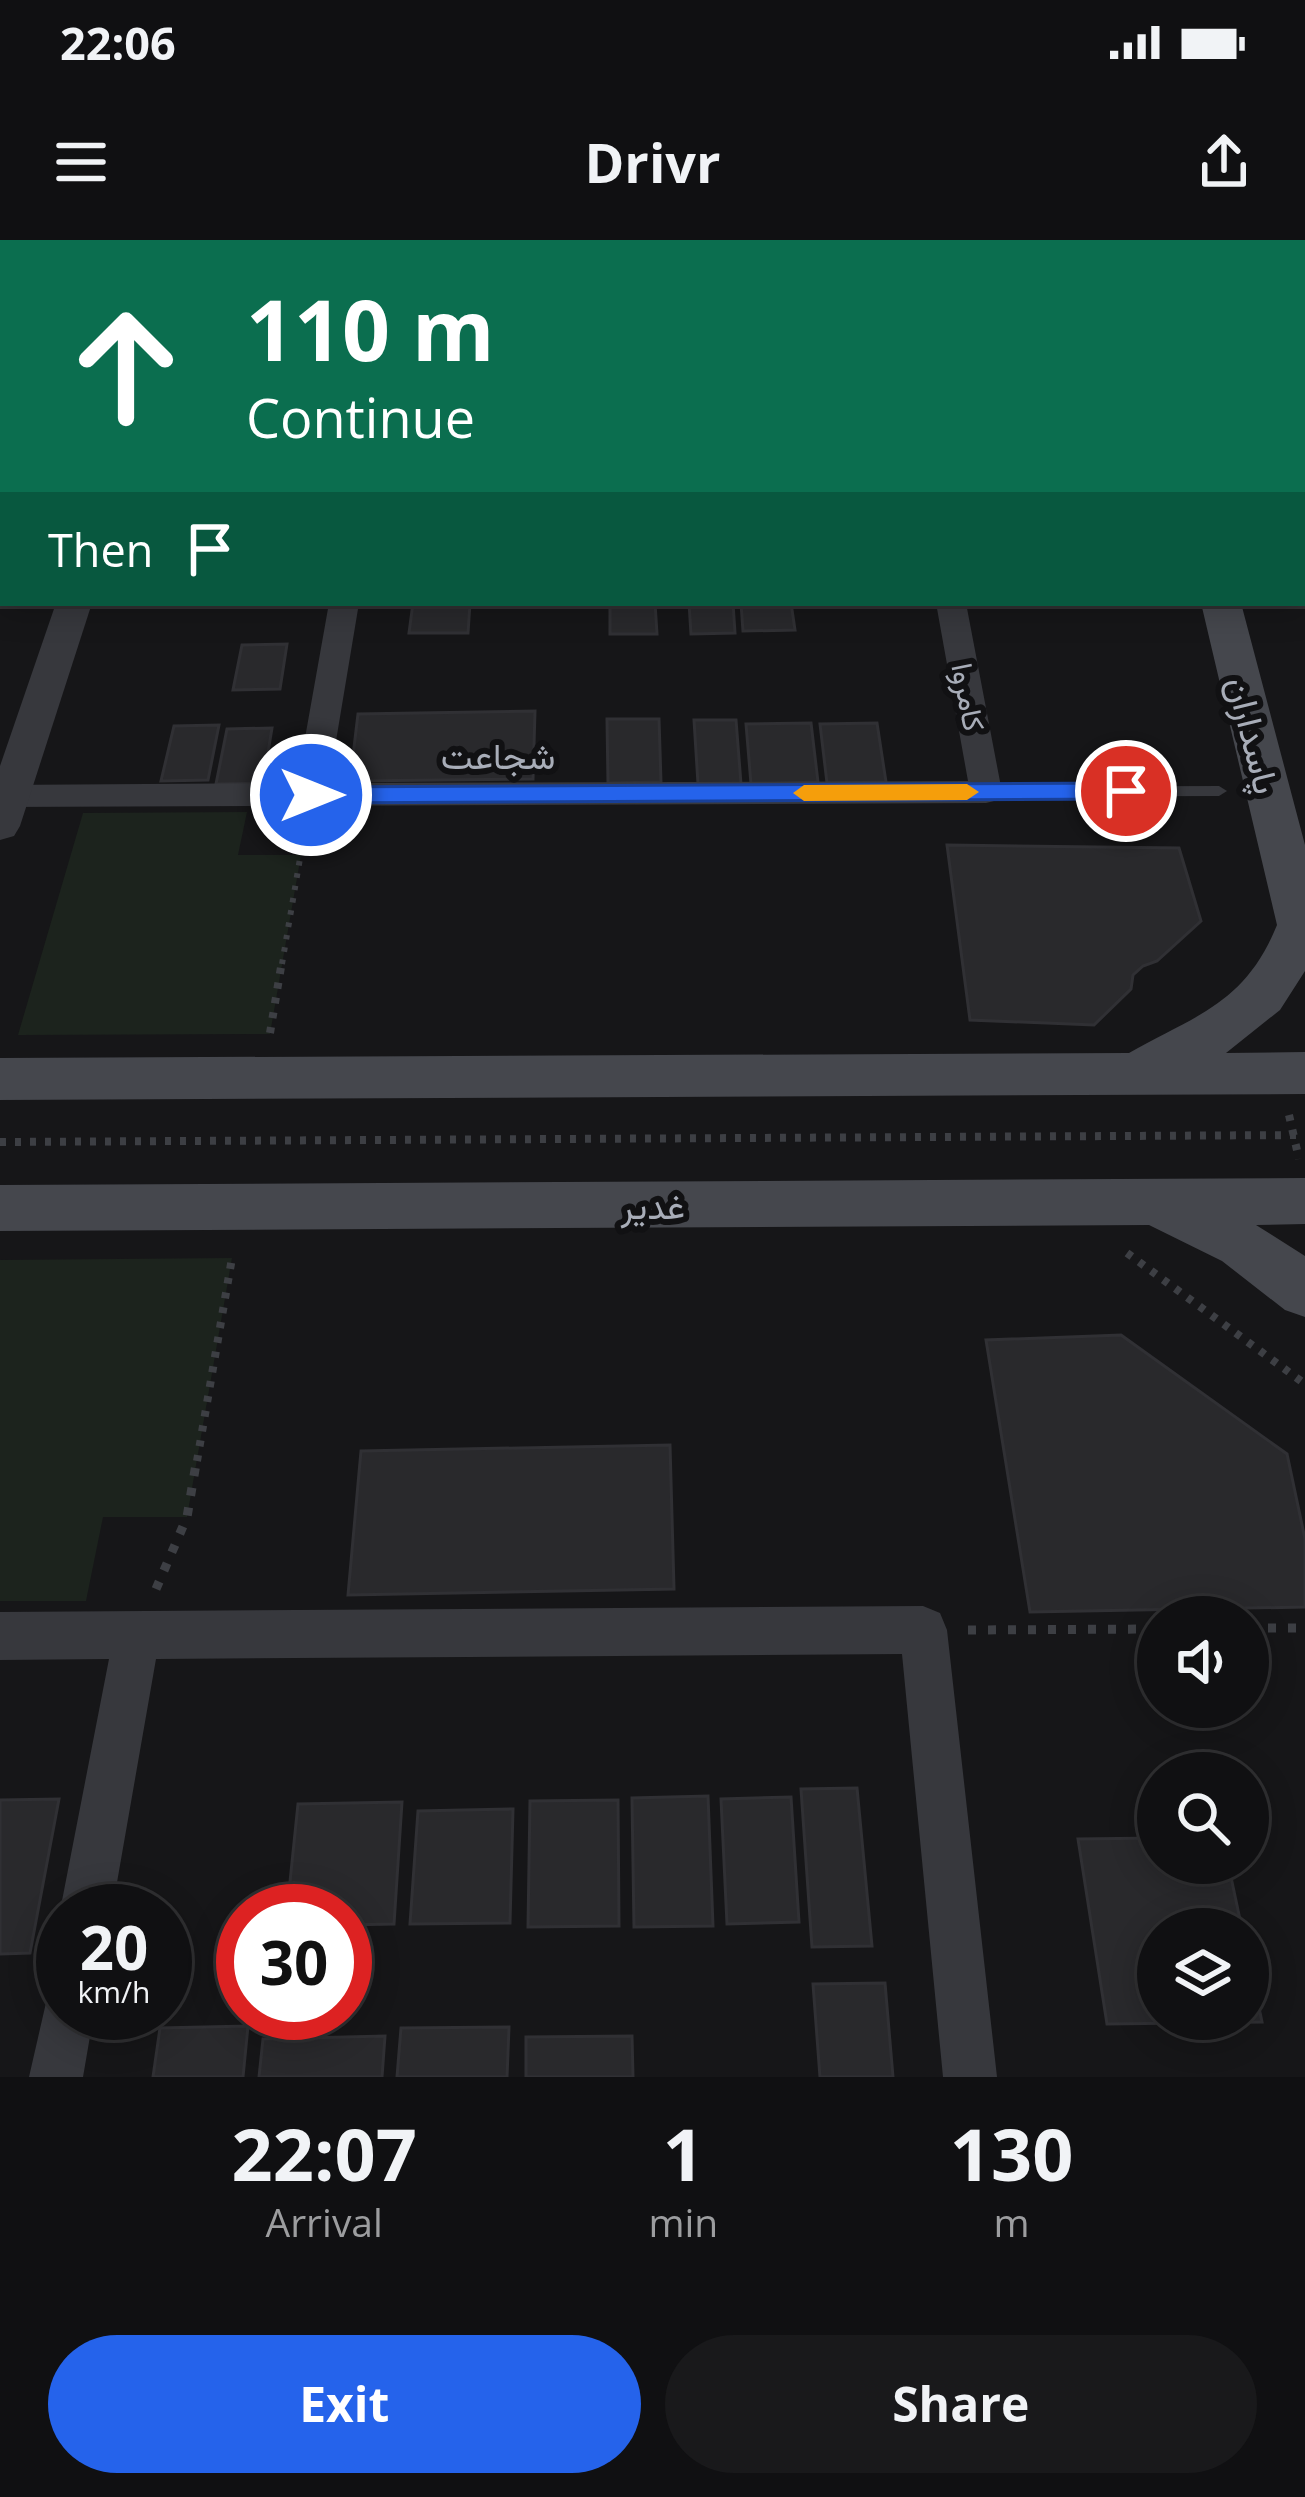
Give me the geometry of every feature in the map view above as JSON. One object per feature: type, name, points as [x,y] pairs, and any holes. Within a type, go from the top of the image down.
[{"type":"main road","name":"پاسداران","points":[[1222,606],[1303,931]]},
{"type":"main road","points":[[1130,1073],[1183,1053],[1244,1016],[1288,965],[1303,931]]},
{"type":"main road","points":[[0,1079],[1305,1073]]},
{"type":"main road","points":[[1150,1202],[1218,1231],[1284,1270],[1305,1292]]},
{"type":"main road","name":"غدیر","points":[[0,1208],[1305,1202]]},
{"type":"street","points":[[3,806],[73,606]]},
{"type":"street","points":[[311,795],[343,606]]},
{"type":"street","name":"کامروا","points":[[952,606],[986,792]]},
{"type":"street","name":"شجاعت","points":[[3,806],[311,795],[986,792]]},
{"type":"street","points":[[0,1636],[923,1630],[970,2077]]},
{"type":"street","points":[[91,1884],[136,1635]]},
{"type":"street","points":[[56,2077],[63,2040]]},
{"type":"lane","points":[[986,792],[1219,791]]},
{"type":"path","points":[[270,1034],[301,855]]},
{"type":"path","points":[[0,1142],[1305,1135]]},
{"type":"path","points":[[1127,1253],[1305,1384]]},
{"type":"path","points":[[136,1635],[187,1517],[232,1258]]},
{"type":"path","points":[[1269,1628],[1305,1628]]},
{"type":"path","points":[[923,1630],[1137,1629]]},
{"type":"shaded area","points":[[247,812],[238,855],[301,855],[270,1034],[18,1035],[83,813]]},
{"type":"shaded area","points":[[232,1258],[187,1517],[103,1517],[86,1601],[0,1601],[0,1260]]},
{"type":"building","points":[[413,606],[470,606],[468,633],[409,633]]},
{"type":"building","points":[[610,606],[655,606],[657,634],[610,634]]},
{"type":"building","points":[[689,606],[733,606],[735,633],[691,634]]},
{"type":"building","points":[[741,606],[791,606],[795,630],[743,631]]},
{"type":"building","points":[[287,644],[280,689],[233,690],[242,645]]},
{"type":"building","points":[[535,711],[533,779],[350,781],[358,714]]},
{"type":"building","points":[[607,719],[659,719],[661,782],[608,783]]},
{"type":"building","points":[[694,720],[736,720],[741,784],[698,784]]},
{"type":"building","points":[[811,723],[818,782],[751,784],[746,724]]},
{"type":"building","points":[[877,723],[886,782],[827,783],[820,724]]},
{"type":"building","points":[[219,725],[208,780],[161,781],[174,726]]},
{"type":"building","points":[[272,728],[263,783],[216,784],[227,729]]},
{"type":"building","points":[[947,845],[1179,848],[1201,921],[1157,961],[1133,975],[1131,989],[1094,1025],[970,1020]]},
{"type":"building","points":[[1121,1335],[1287,1454],[1305,1539],[1305,1607],[1269,1608],[1269,1596],[1137,1596],[1137,1610],[1030,1612],[986,1340]]},
{"type":"building","points":[[670,1445],[674,1589],[348,1595],[361,1451]]},
{"type":"building","points":[[857,1788],[872,1946],[812,1947],[801,1789]]},
{"type":"building","points":[[708,1796],[713,1926],[634,1927],[632,1798]]},
{"type":"building","points":[[791,1797],[799,1922],[727,1924],[721,1799]]},
{"type":"building","points":[[59,1799],[43,1884],[36,1884],[30,1953],[0,1954],[0,1800]]},
{"type":"building","points":[[618,1800],[619,1926],[528,1927],[530,1801]]},
{"type":"building","points":[[402,1802],[394,1924],[372,1924],[372,1884],[290,1884],[298,1804]]},
{"type":"building","points":[[513,1809],[510,1923],[410,1924],[418,1811]]},
{"type":"building","points":[[1137,1838],[1137,1884],[1232,1884],[1238,1908],[1137,1908],[1137,2024],[1107,2024],[1078,1839]]},
{"type":"building","points":[[885,1983],[893,2077],[820,2077],[813,1984]]},
{"type":"building","points":[[192,2027],[216,2027],[216,2040],[247,2040],[243,2077],[153,2077],[158,2040],[192,2040]]},
{"type":"building","points":[[509,2027],[507,2077],[397,2077],[401,2028]]},
{"type":"building","points":[[385,2036],[382,2077],[259,2077],[263,2040],[372,2040]]},
{"type":"building","points":[[632,2036],[633,2077],[526,2077],[526,2037]]},
{"type":"slow traffic","points":[[804,793],[967,792]]},
{"type":"route","points":[[311,795],[1126,791]]}]
